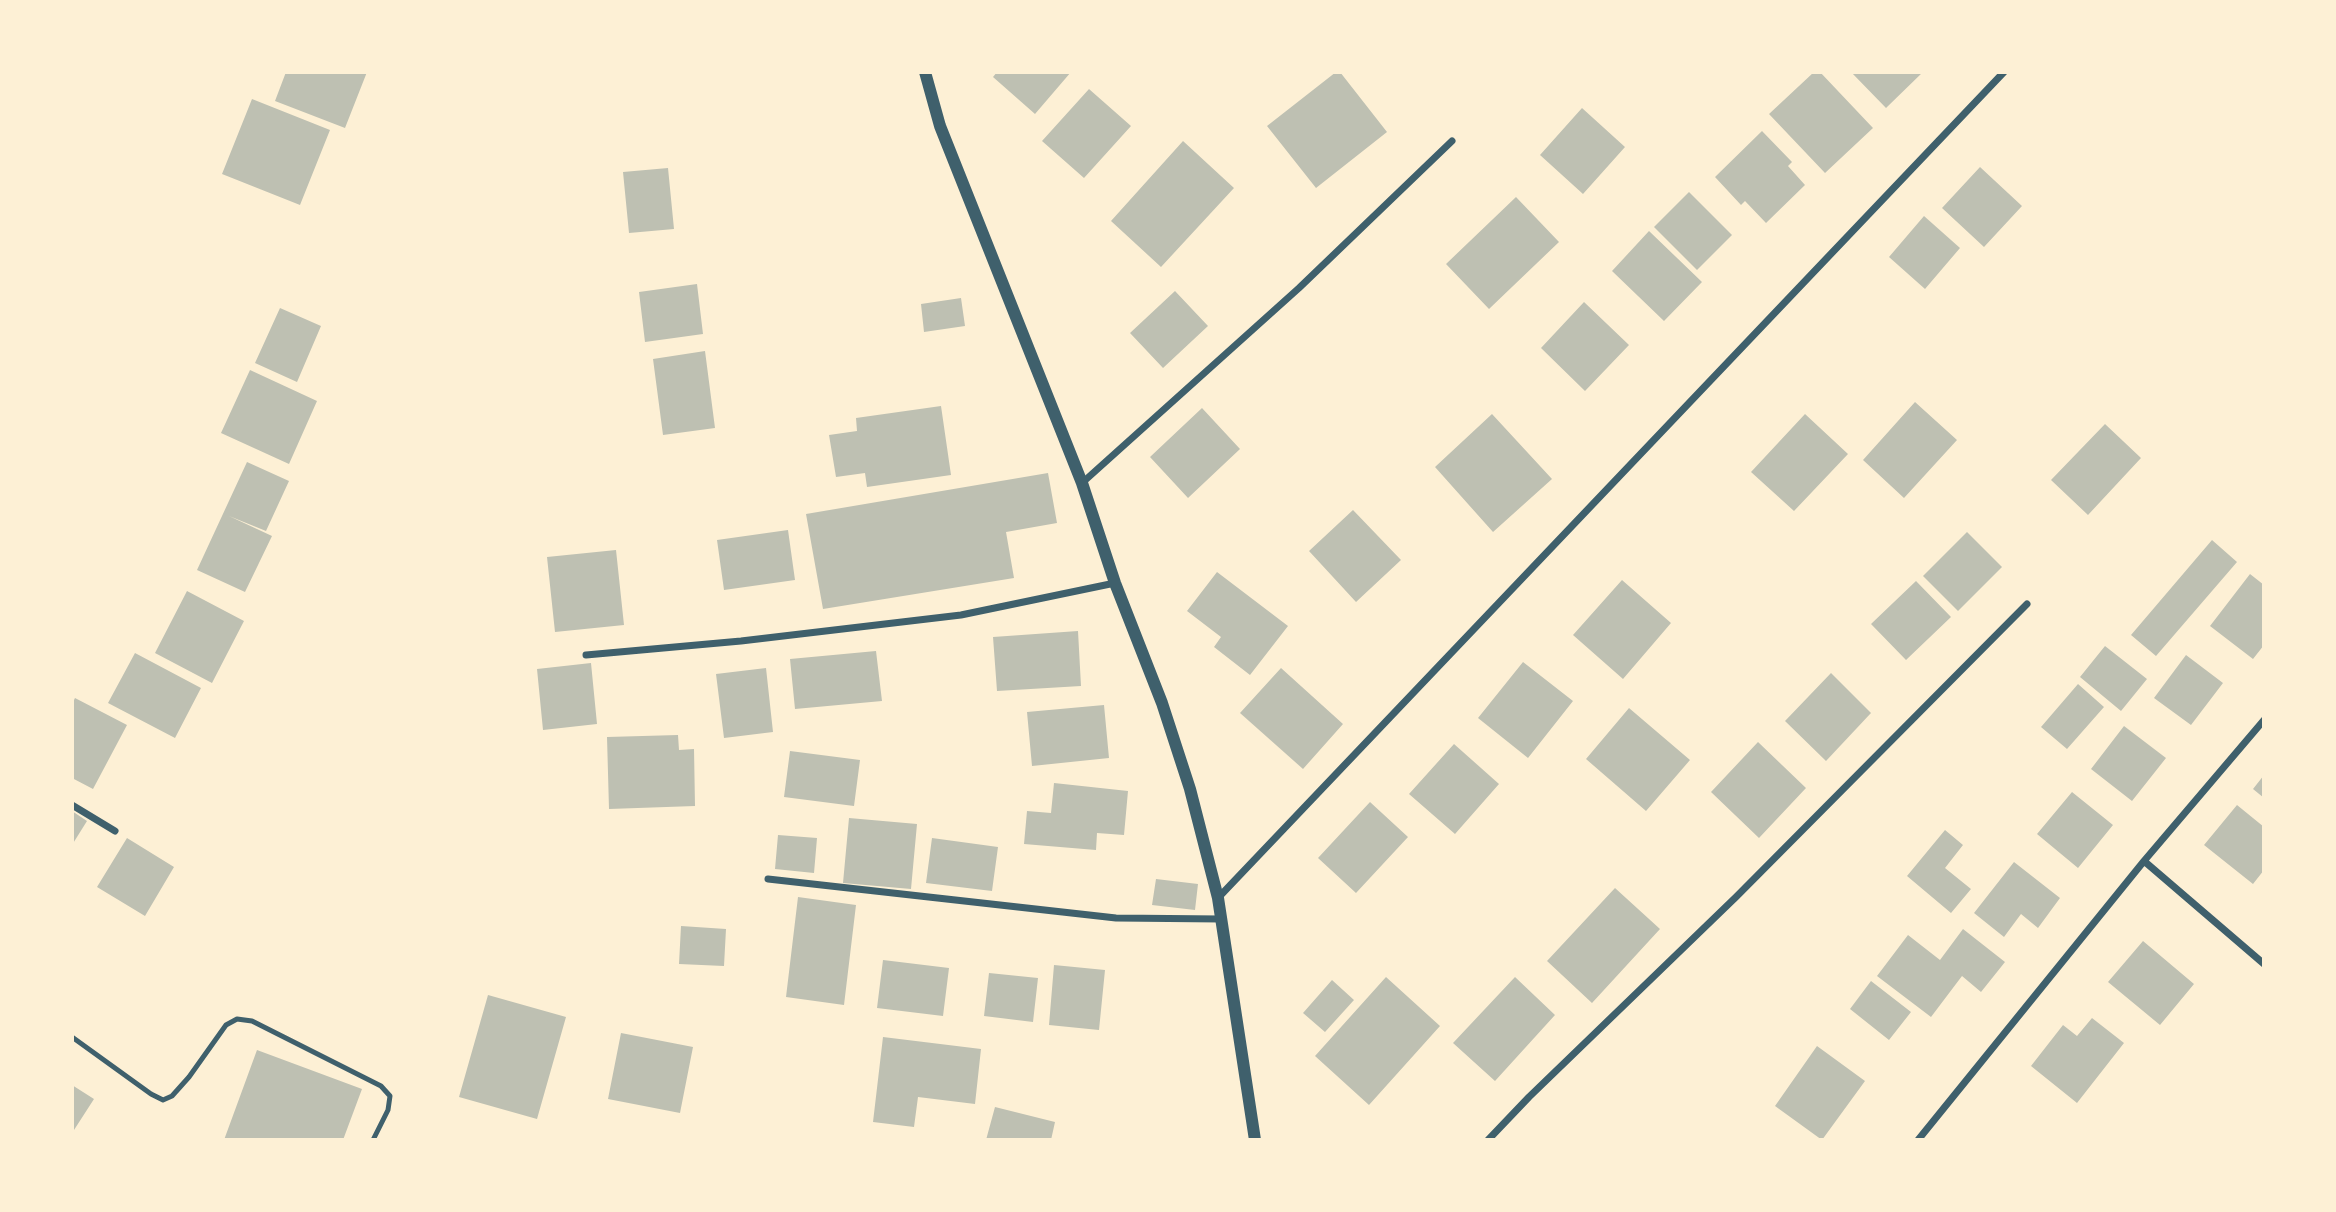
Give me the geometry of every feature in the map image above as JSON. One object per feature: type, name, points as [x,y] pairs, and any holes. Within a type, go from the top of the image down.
[{"type":"street","points":[[925,72],[940,126],[1082,483],[1115,583],[1162,703],[1190,789],[1218,898],[1255,1140]]},
{"type":"street","points":[[1218,898],[2004,72]]},
{"type":"street","points":[[1082,483],[1299,288],[1452,141]]},
{"type":"street","points":[[586,655],[741,641],[961,615],[1115,583]]},
{"type":"street","points":[[1488,1140],[1736,897],[2027,604]]},
{"type":"street","points":[[1918,1140],[2144,861],[2264,720]]},
{"type":"street","points":[[72,805],[115,831]]},
{"type":"street","points":[[2144,861],[2264,964]]},
{"type":"street","points":[[768,879],[1116,918],[1221,919]]},
{"type":"lane","points":[[72,1037],[163,1100],[172,1096],[189,1077],[226,1025],[237,1019],[252,1021],[382,1086],[390,1096],[388,1110],[373,1140]]},
{"type":"building","points":[[286,72],[367,72],[345,128],[275,101]]},
{"type":"building","points":[[997,72],[1071,72],[1035,114],[993,77]]},
{"type":"building","points":[[1336,72],[1340,72],[1387,132],[1316,188],[1267,126]]},
{"type":"building","points":[[1814,72],[1820,72],[1873,128],[1825,173],[1769,114]]},
{"type":"building","points":[[1851,72],[1923,72],[1886,108]]},
{"type":"building","points":[[1089,89],[1131,126],[1084,178],[1042,141]]},
{"type":"building","points":[[252,99],[330,130],[300,205],[222,174]]},
{"type":"building","points":[[1582,108],[1625,147],[1583,194],[1540,155]]},
{"type":"building","points":[[1762,131],[1792,162],[1788,166],[1805,185],[1766,223],[1745,201],[1741,205],[1715,177]]},
{"type":"building","points":[[1183,141],[1234,188],[1161,267],[1111,221]]},
{"type":"building","points":[[1980,167],[2022,206],[1984,247],[1942,208]]},
{"type":"building","points":[[668,168],[674,229],[629,233],[623,172]]},
{"type":"building","points":[[1689,192],[1732,235],[1697,270],[1654,227]]},
{"type":"building","points":[[1516,197],[1559,242],[1489,309],[1446,264]]},
{"type":"building","points":[[1924,216],[1960,248],[1925,289],[1889,257]]},
{"type":"building","points":[[1649,231],[1702,282],[1664,321],[1612,271]]},
{"type":"building","points":[[697,284],[703,334],[645,342],[639,292]]},
{"type":"building","points":[[1175,291],[1208,326],[1163,368],[1130,333]]},
{"type":"building","points":[[961,298],[965,326],[924,332],[921,304]]},
{"type":"building","points":[[1584,302],[1629,345],[1585,391],[1541,348]]},
{"type":"building","points":[[280,308],[321,326],[297,382],[255,363]]},
{"type":"building","points":[[705,351],[715,428],[663,435],[653,359]]},
{"type":"building","points":[[250,370],[317,401],[289,464],[221,433]]},
{"type":"building","points":[[1915,402],[1957,440],[1904,498],[1863,460]]},
{"type":"building","points":[[941,406],[951,475],[867,487],[865,473],[836,477],[829,435],[857,431],[856,418]]},
{"type":"building","points":[[1202,408],[1240,449],[1188,498],[1150,457]]},
{"type":"building","points":[[1492,414],[1552,479],[1493,532],[1435,467]]},
{"type":"building","points":[[1805,414],[1848,454],[1794,511],[1751,472]]},
{"type":"building","points":[[2105,424],[2141,458],[2088,515],[2051,480]]},
{"type":"building","points":[[247,462],[289,481],[266,531],[229,516],[272,536],[245,592],[197,570]]},
{"type":"building","points":[[1048,473],[1057,523],[1006,532],[1014,578],[823,609],[806,514]]},
{"type":"building","points":[[1353,510],[1401,560],[1356,602],[1309,551]]},
{"type":"building","points":[[788,530],[795,580],[724,590],[717,540]]},
{"type":"building","points":[[1967,532],[2002,567],[1958,611],[1923,576]]},
{"type":"building","points":[[2212,540],[2237,562],[2156,656],[2131,635]]},
{"type":"building","points":[[616,550],[624,625],[555,632],[547,557]]},
{"type":"building","points":[[1217,572],[1288,626],[1250,675],[1214,647],[1221,637],[1187,611]]},
{"type":"building","points":[[2250,574],[2264,585],[2264,645],[2253,659],[2210,626]]},
{"type":"building","points":[[1622,580],[1671,623],[1623,679],[1573,635]]},
{"type":"building","points":[[1916,581],[1951,617],[1906,660],[1871,624]]},
{"type":"building","points":[[187,591],[244,621],[212,683],[155,653]]},
{"type":"building","points":[[1078,631],[1081,686],[997,691],[993,637]]},
{"type":"building","points":[[2105,646],[2147,679],[2121,711],[2080,677]]},
{"type":"building","points":[[876,651],[882,701],[795,709],[790,659]]},
{"type":"building","points":[[135,653],[201,688],[175,738],[108,703]]},
{"type":"building","points":[[2186,655],[2223,683],[2191,725],[2154,698]]},
{"type":"building","points":[[1523,662],[1573,701],[1528,758],[1478,718]]},
{"type":"building","points":[[591,663],[597,724],[543,730],[537,669]]},
{"type":"building","points":[[766,668],[773,732],[724,738],[716,674]]},
{"type":"building","points":[[1281,668],[1343,724],[1303,769],[1240,713]]},
{"type":"building","points":[[1831,673],[1871,713],[1826,761],[1785,721]]},
{"type":"building","points":[[2078,684],[2104,707],[2067,749],[2041,727]]},
{"type":"building","points":[[75,698],[127,725],[93,789],[72,778],[72,704]]},
{"type":"building","points":[[1104,705],[1109,758],[1032,766],[1027,712]]},
{"type":"building","points":[[1629,708],[1690,760],[1646,811],[1586,759]]},
{"type":"building","points":[[2124,726],[2166,758],[2132,801],[2091,769]]},
{"type":"building","points":[[678,735],[679,750],[694,749],[695,806],[609,809],[607,737]]},
{"type":"building","points":[[1758,742],[1806,788],[1759,838],[1711,792]]},
{"type":"building","points":[[1454,744],[1499,784],[1455,834],[1409,794]]},
{"type":"building","points":[[790,751],[860,760],[854,806],[784,797]]},
{"type":"building","points":[[2264,775],[2264,798],[2253,789]]},
{"type":"building","points":[[1054,783],[1128,791],[1124,835],[1097,833],[1096,850],[1024,844],[1027,811],[1051,813]]},
{"type":"building","points":[[2072,792],[2113,825],[2078,868],[2037,834]]},
{"type":"building","points":[[1370,802],[1408,837],[1356,893],[1318,858]]},
{"type":"building","points":[[2237,805],[2264,827],[2264,870],[2253,884],[2204,845]]},
{"type":"building","points":[[72,811],[87,821],[72,845]]},
{"type":"building","points":[[849,818],[917,824],[911,889],[843,883]]},
{"type":"building","points":[[1945,830],[1963,845],[1945,868],[1971,889],[1951,913],[1907,876]]},
{"type":"building","points":[[778,835],[817,838],[814,873],[775,869]]},
{"type":"building","points":[[127,838],[174,867],[145,916],[97,887]]},
{"type":"building","points":[[932,838],[998,847],[992,891],[926,883]]},
{"type":"building","points":[[2014,862],[2060,898],[2038,928],[2021,914],[2004,937],[1974,913]]},
{"type":"building","points":[[1156,879],[1198,884],[1195,910],[1152,905]]},
{"type":"building","points":[[1615,888],[1660,929],[1592,1003],[1547,961]]},
{"type":"building","points":[[798,897],[856,905],[844,1005],[786,997]]},
{"type":"building","points":[[681,926],[726,929],[724,966],[679,964]]},
{"type":"building","points":[[1963,929],[2005,962],[1981,992],[1962,976],[1931,1017],[1877,976],[1908,935],[1940,960]]},
{"type":"building","points":[[2143,941],[2194,984],[2160,1025],[2108,982]]},
{"type":"building","points":[[883,960],[949,968],[943,1016],[877,1008]]},
{"type":"building","points":[[1054,965],[1105,970],[1099,1030],[1049,1025]]},
{"type":"building","points":[[989,973],[1038,978],[1033,1022],[984,1016]]},
{"type":"building","points":[[1386,977],[1440,1026],[1369,1105],[1315,1056]]},
{"type":"building","points":[[1515,977],[1555,1015],[1495,1081],[1453,1043]]},
{"type":"building","points":[[1332,980],[1354,1000],[1325,1032],[1303,1013]]},
{"type":"building","points":[[1871,981],[1911,1012],[1889,1040],[1850,1009]]},
{"type":"building","points":[[488,995],[566,1017],[537,1119],[459,1097]]},
{"type":"building","points":[[2092,1018],[2124,1043],[2077,1103],[2031,1066],[2063,1025],[2077,1036]]},
{"type":"building","points":[[621,1033],[693,1047],[680,1113],[608,1099]]},
{"type":"building","points":[[883,1037],[981,1049],[975,1104],[918,1097],[914,1127],[873,1122]]},
{"type":"building","points":[[1817,1046],[1865,1081],[1822,1140],[1775,1106]]},
{"type":"building","points":[[257,1050],[362,1089],[343,1140],[224,1140]]},
{"type":"building","points":[[72,1085],[94,1099],[74,1130],[72,1129]]},
{"type":"building","points":[[995,1107],[1055,1122],[1051,1140],[986,1140]]}]
